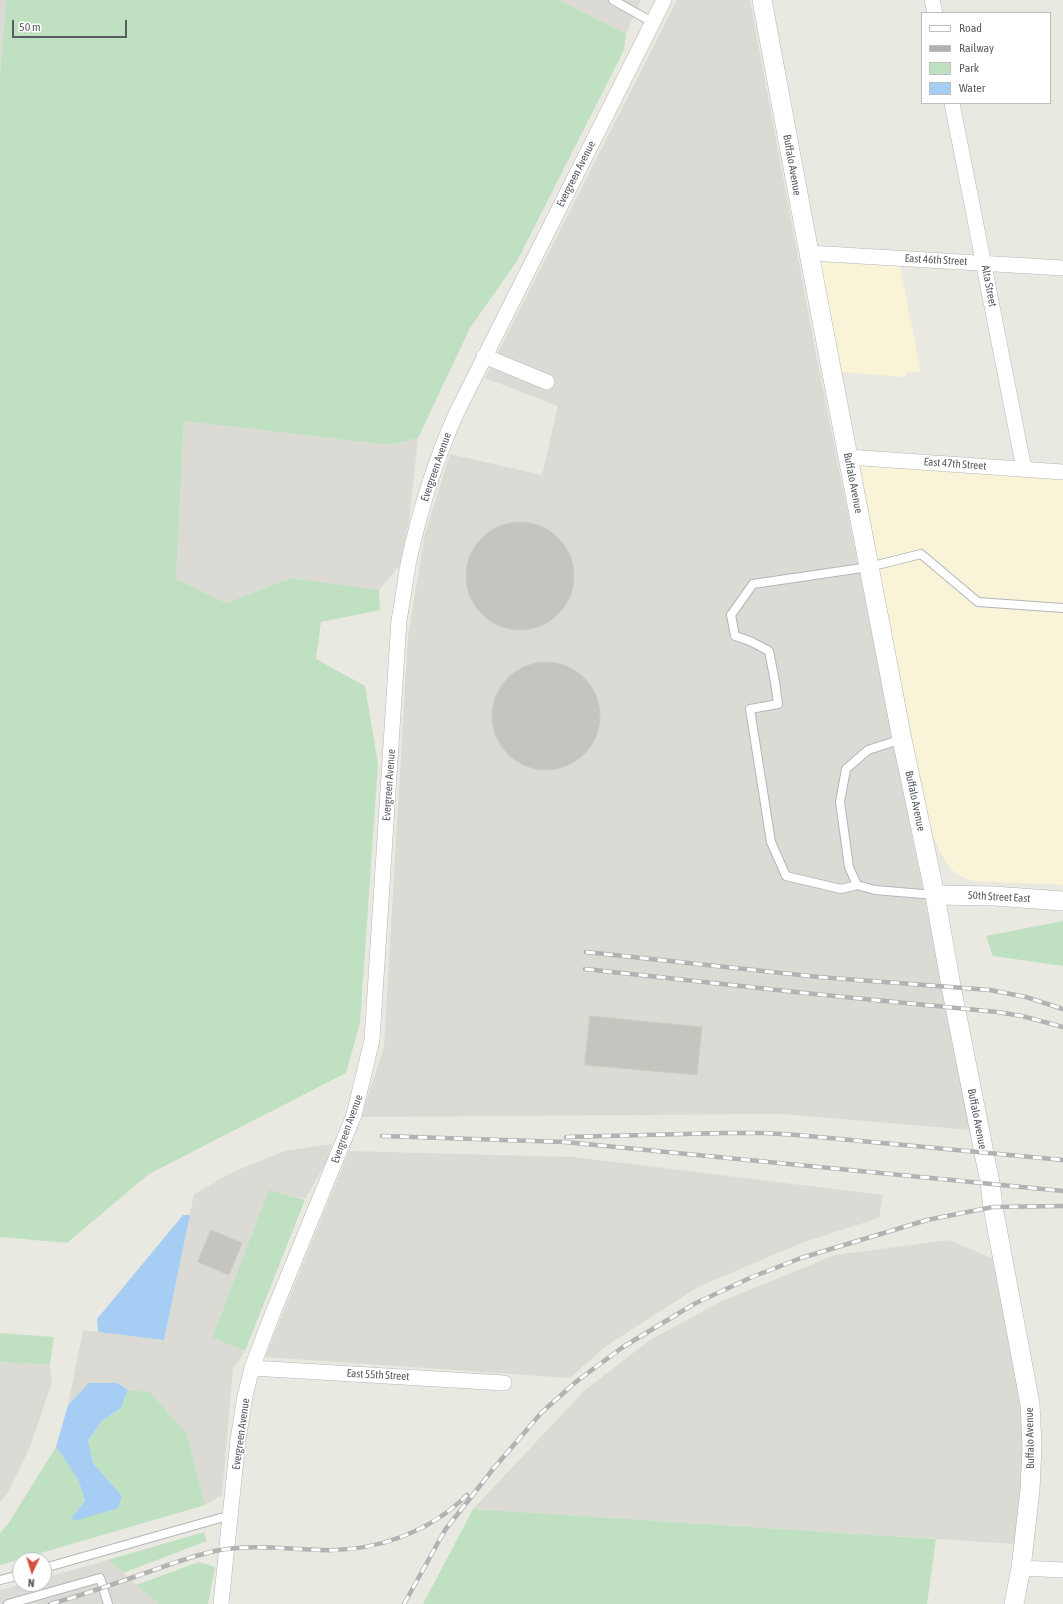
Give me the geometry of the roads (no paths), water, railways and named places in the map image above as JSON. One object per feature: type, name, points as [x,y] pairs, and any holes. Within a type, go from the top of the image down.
[{"type":"street","name":"Evergreen Avenue","points":[[221,1604],[238,1440],[245,1396],[252,1368],[304,1236],[346,1138],[363,1083],[372,1040],[399,620],[409,561],[430,480],[439,452],[484,356],[664,0]]},
{"type":"street","name":"Buffalo Avenue","points":[[762,0],[902,739],[935,895],[951,986],[990,1183],[993,1207],[1030,1404],[1032,1446],[1030,1490],[1021,1568],[1014,1604]]},
{"type":"street","points":[[932,0],[935,12]]},
{"type":"street","name":"Alta Street","points":[[952,104],[1024,469]]},
{"type":"street","name":"East 46th Street","points":[[809,253],[1063,268]]},
{"type":"street","points":[[484,356],[546,382]]},
{"type":"street","name":"East 47th Street","points":[[848,456],[1063,472]]},
{"type":"street","name":"50th Street East","points":[[935,895],[994,896],[1063,901]]},
{"type":"street","name":"East 55th Street","points":[[252,1368],[504,1383]]},
{"type":"street","points":[[1021,1568],[1063,1570]]},
{"type":"lane","points":[[613,0],[652,22]]},
{"type":"lane","points":[[935,895],[875,890],[857,885],[841,889],[786,876],[771,842],[750,709],[778,704],[769,651],[750,641],[735,636],[731,615],[753,584],[869,567],[921,554],[978,602],[1063,608]]},
{"type":"lane","points":[[857,885],[849,867],[840,802],[846,770],[868,750],[902,739]]},
{"type":"lane","points":[[52,1566],[231,1515]]},
{"type":"lane","points":[[0,1580],[12,1577]]},
{"type":"lane","points":[[8,1604],[100,1578],[108,1604]]},
{"type":"water","points":[[183,1215],[190,1215],[164,1340],[98,1332],[97,1319]]},
{"type":"water","points":[[89,1383],[117,1383],[128,1390],[121,1408],[102,1421],[88,1440],[93,1463],[122,1496],[118,1508],[74,1521],[72,1517],[85,1501],[78,1479],[56,1447],[68,1405]]},
{"type":"railway","points":[[586,952],[819,977],[990,990],[1026,997],[1063,1009]]},
{"type":"railway","points":[[585,969],[997,1012],[1022,1016],[1063,1027]]},
{"type":"railway","points":[[566,1137],[764,1133],[1063,1160]]},
{"type":"railway","points":[[382,1136],[565,1142],[1063,1191]]},
{"type":"railway","points":[[404,1604],[445,1530],[494,1468],[542,1412],[577,1381],[623,1347],[694,1304],[752,1277],[801,1258],[927,1220],[993,1207],[1063,1206]]},
{"type":"railway","points":[[50,1604],[94,1591],[185,1559],[215,1551],[254,1547],[341,1550],[361,1548],[400,1538],[436,1520],[467,1495]]}]
